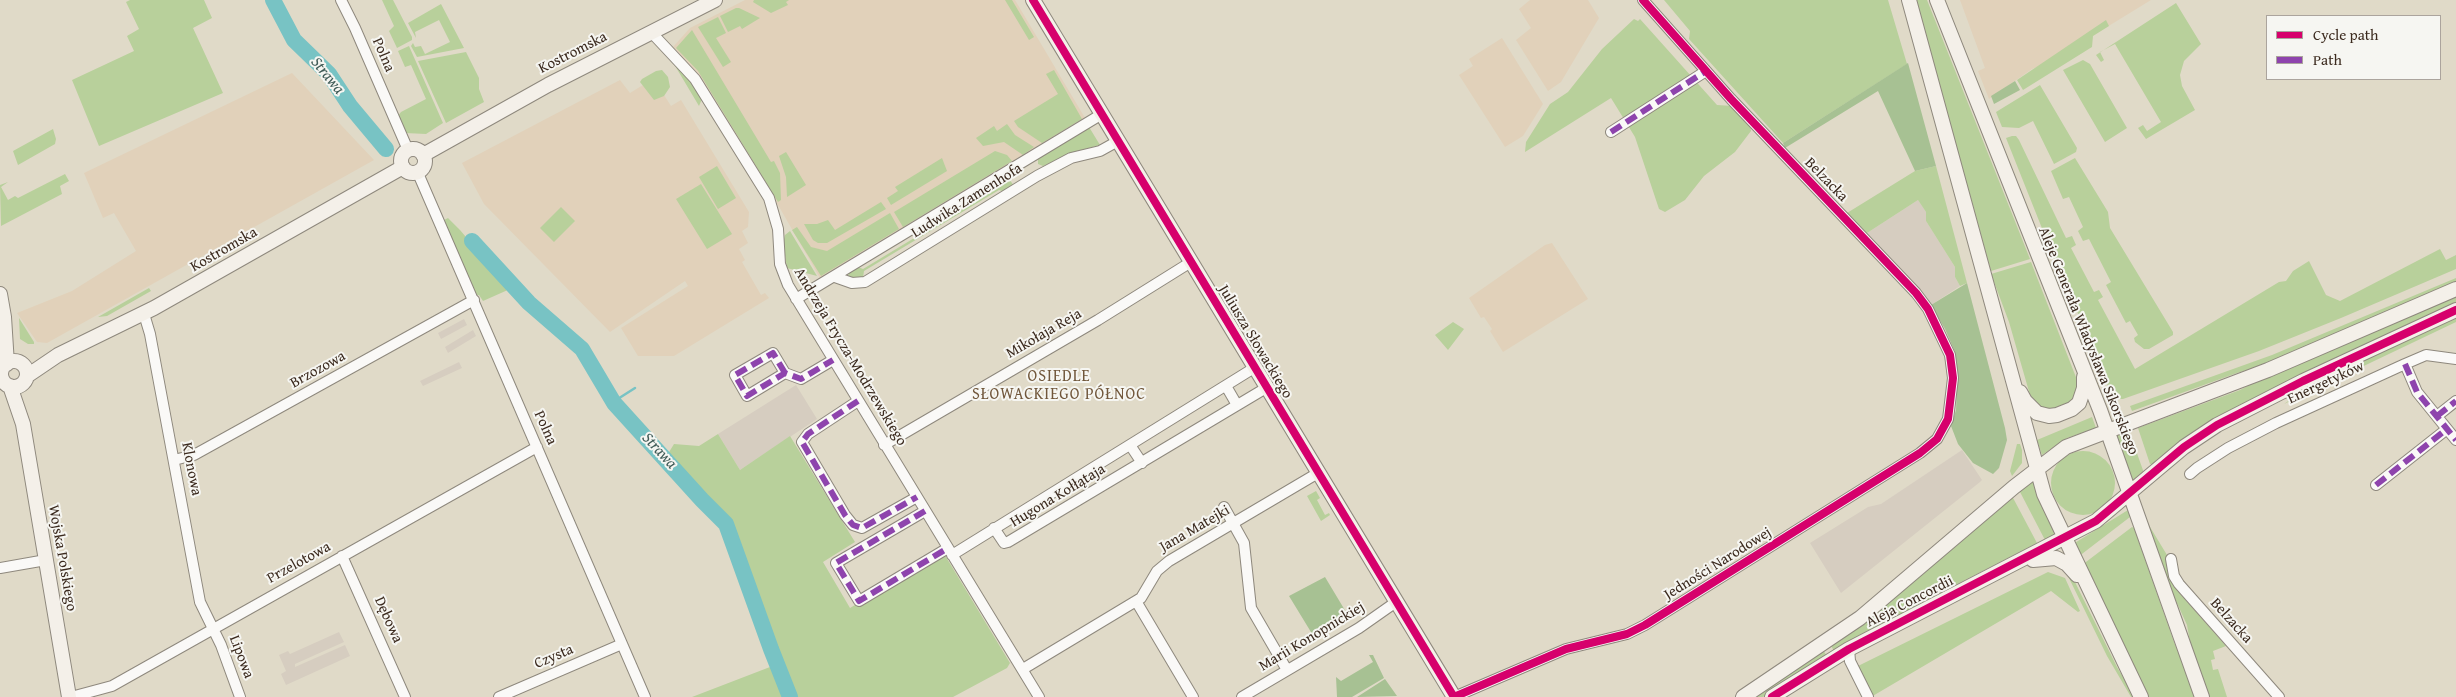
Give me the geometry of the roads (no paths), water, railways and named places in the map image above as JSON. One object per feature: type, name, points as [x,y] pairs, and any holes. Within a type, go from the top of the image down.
[{"type":"street","name":"Polna","points":[[341,0],[408,150]]},
{"type":"street","name":"Kostromska","points":[[423,155],[548,84],[715,0]]},
{"type":"street","name":"Juliusza Słowackiego","points":[[1033,0],[1454,697]]},
{"type":"street","name":"Belzacka","points":[[1643,0],[1772,144],[1916,293],[1941,332],[1950,355],[1953,378],[1952,396]]},
{"type":"street","points":[[1908,0],[2044,494],[2141,697]]},
{"type":"street","name":"Aleje Generała Władysława Sikorskiego","points":[[1937,0],[2107,431],[2202,697]]},
{"type":"street","name":"Andrzeja Frycza-Modrzewskiego","points":[[651,32],[695,79],[769,198],[776,215],[783,274],[796,299],[1039,697]]},
{"type":"street","points":[[1611,132],[1706,71]]},
{"type":"street","name":"Ludwika Zamenhofa","points":[[796,299],[1102,114]]},
{"type":"street","name":"Ludwika Zamenhofa","points":[[835,277],[852,283],[865,282],[1037,176],[1071,158],[1100,150],[1118,141]]},
{"type":"street","points":[[408,150],[416,150],[423,155],[424,164],[417,172],[408,172],[403,167],[401,158],[408,150]]},
{"type":"street","points":[[1025,161],[1037,176]]},
{"type":"street","name":"Kostromska","points":[[12,375],[144,314],[403,167]]},
{"type":"street","name":"Polna","points":[[417,172],[474,300],[644,697]]},
{"type":"street","name":"Mikołaja Reja","points":[[884,445],[1098,320],[1191,262]]},
{"type":"street","name":"Aleja Concordii","points":[[1743,697],[1860,618],[2066,447],[2268,370],[2456,290]]},
{"type":"street","name":"Wojska Polskiego","points":[[0,294],[12,375],[23,424],[70,697]]},
{"type":"street","name":"Brzozowa","points":[[174,460],[194,455],[474,300]]},
{"type":"street","name":"Aleja Concordii","points":[[1772,697],[1849,649],[2102,518],[2184,447],[2217,425],[2303,381],[2456,310]]},
{"type":"street","name":"Klonowa","points":[[144,314],[150,334],[200,602],[212,629]]},
{"type":"street","points":[[785,373],[747,396],[735,375],[773,353],[785,373],[801,379],[833,360]]},
{"type":"street","name":"Energetyków","points":[[2190,474],[2228,448],[2276,423],[2426,355],[2456,360]]},
{"type":"street","points":[[2405,364],[2415,388],[2456,440]]},
{"type":"street","name":"Hugona Kołłątaja","points":[[925,511],[836,563],[859,601],[994,528],[1254,368]]},
{"type":"street","points":[[2012,378],[2031,408],[2037,413],[2049,416],[2063,413],[2078,405],[2083,394],[2084,375]]},
{"type":"street","points":[[1226,386],[1237,406]]},
{"type":"street","name":"Hugona Kołłątaja","points":[[994,528],[1004,543],[1008,542],[1142,464],[1266,388]]},
{"type":"street","name":"Jedności Narodowej","points":[[1454,697],[1566,649],[1627,634],[1646,625],[1927,448],[1944,427],[1952,396]]},
{"type":"street","points":[[858,401],[808,434],[802,442],[845,515],[853,525],[862,528],[916,497]]},
{"type":"street","points":[[2437,416],[2456,401]]},
{"type":"street","points":[[2376,485],[2447,429]]},
{"type":"street","points":[[1130,445],[1142,464]]},
{"type":"street","name":"Przelotowa","points":[[70,697],[112,686],[537,446]]},
{"type":"street","name":"Jana Matejki","points":[[1023,669],[1136,601],[1140,598],[1155,573],[1163,566],[1318,473]]},
{"type":"street","points":[[1224,506],[1244,543],[1251,608],[1287,670]]},
{"type":"street","name":"Dębowa","points":[[342,556],[405,697]]},
{"type":"street","points":[[2022,561],[2050,557],[2060,559],[2070,567],[2089,590]]},
{"type":"street","name":"Belzacka","points":[[2172,559],[2174,576],[2179,584],[2279,697]]},
{"type":"street","points":[[0,568],[46,560]]},
{"type":"street","points":[[1136,601],[1193,697]]},
{"type":"street","name":"Marii Konopnickiej","points":[[1242,697],[1359,628],[1396,602]]},
{"type":"street","name":"Lipowa","points":[[212,629],[221,645],[240,697]]},
{"type":"street","name":"Czysta","points":[[499,697],[622,644]]},
{"type":"street","points":[[1849,649],[1850,661],[1868,697]]},
{"type":"waterway","name":"Strawa","points":[[273,0],[294,40],[329,74],[350,106],[386,149]]},
{"type":"waterway","name":"Strawa","points":[[472,241],[529,303],[582,349],[614,403],[726,524],[790,697]]},
{"type":"waterway","points":[[613,402],[635,388]]},
{"type":"district","name":"OSIEDLE SŁOWACKIEGO PÓŁNOC","points":[[1059,386]]}]
